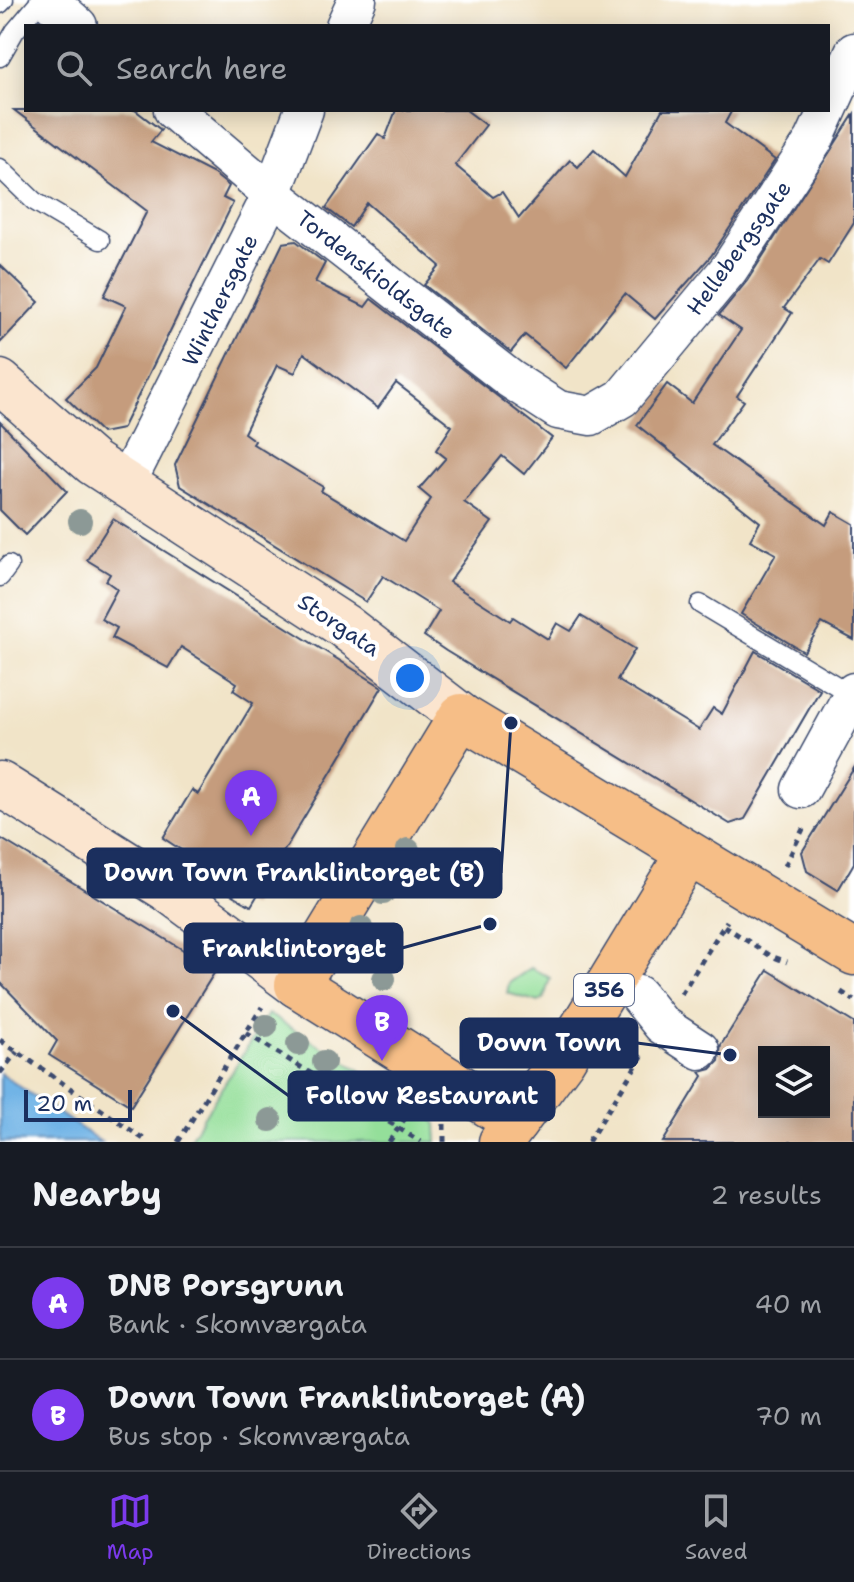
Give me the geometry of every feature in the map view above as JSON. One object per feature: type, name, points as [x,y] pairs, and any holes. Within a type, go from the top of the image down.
[{"type":"main road","name":"Storgata","points":[[461,716],[854,953]]},
{"type":"main road","points":[[282,992],[461,716]]},
{"type":"main road","name":"356","points":[[282,992],[508,1132],[563,1059],[688,854]]},
{"type":"street","points":[[49,0],[76,24]]},
{"type":"street","points":[[346,24],[357,0]]},
{"type":"street","name":"Hellebergsgate","points":[[830,105],[854,52]]},
{"type":"street","name":"Tordenskioldsgate","points":[[175,112],[272,194],[510,379],[558,410],[591,416]]},
{"type":"street","name":"Winthersgate","points":[[126,484],[272,194],[303,112]]},
{"type":"street","name":"Hellebergsgate","points":[[591,416],[622,398],[729,269],[814,140],[827,112]]},
{"type":"street","name":"Storgata","points":[[0,382],[93,463],[344,626],[461,716]]},
{"type":"street","points":[[801,789],[853,694]]},
{"type":"street","points":[[0,784],[167,889],[282,992]]},
{"type":"street","points":[[638,995],[662,1025],[700,1050]]},
{"type":"lane","points":[[0,4],[4,0]]},
{"type":"lane","points":[[0,57],[15,31],[41,0]]},
{"type":"lane","points":[[0,168],[34,201],[100,240]]},
{"type":"lane","points":[[700,604],[853,694]]},
{"type":"path","points":[[724,926],[771,956],[792,964]]},
{"type":"path","points":[[178,1142],[246,1033],[282,992]]},
{"type":"path","points":[[246,1033],[421,1142]]},
{"type":"path","points":[[0,1040],[148,1142]]},
{"type":"path","points":[[0,1073],[17,1052]]},
{"type":"path","points":[[363,1107],[386,1071]]},
{"type":"path","points":[[389,1142],[420,1095]]},
{"type":"green space","points":[[531,968],[550,978],[544,998],[539,1002],[507,993],[509,983]]},
{"type":"green space","points":[[268,1014],[428,1112],[436,1124],[437,1142],[188,1142]]},
{"type":"green space","points":[[515,1030],[534,1050],[532,1059],[508,1071],[493,1071],[490,1040]]},
{"type":"water","points":[[0,1073],[7,1078],[101,1142],[0,1142]]},
{"type":"building","points":[[14,110],[138,112],[161,130],[151,142],[214,174],[229,186],[223,198],[233,203],[122,429],[102,433],[66,398],[96,368],[126,306],[104,296],[147,211]]},
{"type":"building","points":[[395,112],[469,112],[486,125],[455,165],[493,197],[502,192],[519,218],[570,160],[578,167],[594,149],[625,177],[661,112],[731,112],[725,123],[775,160],[711,256],[655,319],[625,294],[566,368],[525,335],[511,352],[424,285],[440,266],[367,203],[351,227],[326,208],[378,134],[385,139]]},
{"type":"building","points":[[854,114],[854,223],[828,264],[820,259],[784,308],[792,313],[737,396],[744,401],[712,445],[826,525],[833,512],[854,524],[854,640],[822,623],[804,652],[741,614],[776,554],[750,540],[760,522],[637,425],[667,384],[692,403],[741,330],[719,315],[747,281]]},
{"type":"building","points":[[296,241],[325,263],[315,282],[365,307],[371,299],[552,438],[524,474],[502,456],[464,502],[492,522],[449,582],[510,621],[513,617],[548,639],[557,623],[571,631],[581,616],[635,649],[617,680],[699,730],[713,708],[722,714],[755,651],[820,690],[745,819],[730,824],[446,651],[424,636],[439,611],[383,576],[366,602],[180,486],[175,465],[283,243]],"holes":[[[304,353],[378,408],[396,383],[452,426],[436,450],[446,458],[419,489],[431,499],[404,541],[321,491],[323,487],[253,444],[255,441],[244,433],[277,365],[295,373]]]},
{"type":"building","points":[[0,265],[39,302],[0,343]]},
{"type":"building","points":[[0,422],[67,491],[25,535],[0,510]]},
{"type":"building","points":[[113,519],[382,687],[251,906],[222,889],[227,880],[163,838],[192,790],[198,794],[253,703],[233,690],[237,683],[181,647],[168,668],[112,638],[117,628],[101,619],[117,589],[106,581],[110,574],[87,560]]},
{"type":"building","points":[[854,768],[854,863],[838,890],[807,871],[802,852]]},
{"type":"building","points":[[0,838],[216,970],[131,1106],[49,1055],[57,1041],[0,982]]},
{"type":"building","points":[[768,970],[854,1023],[854,1142],[663,1142],[703,1076],[700,1072],[711,1069],[719,1061],[721,1045]]},
{"type":"place","name":"Down Town Franklintorget (B)","points":[[511,723]]},
{"type":"place","name":"DNB Porsgrunn","points":[[251,836]]},
{"type":"place","name":"Franklintorget","points":[[490,924]]},
{"type":"place","name":"Follow Restaurant","points":[[173,1011]]},
{"type":"place","name":"Down Town","points":[[730,1055]]},
{"type":"place","name":"Down Town Franklintorget (A)","points":[[382,1061]]}]
